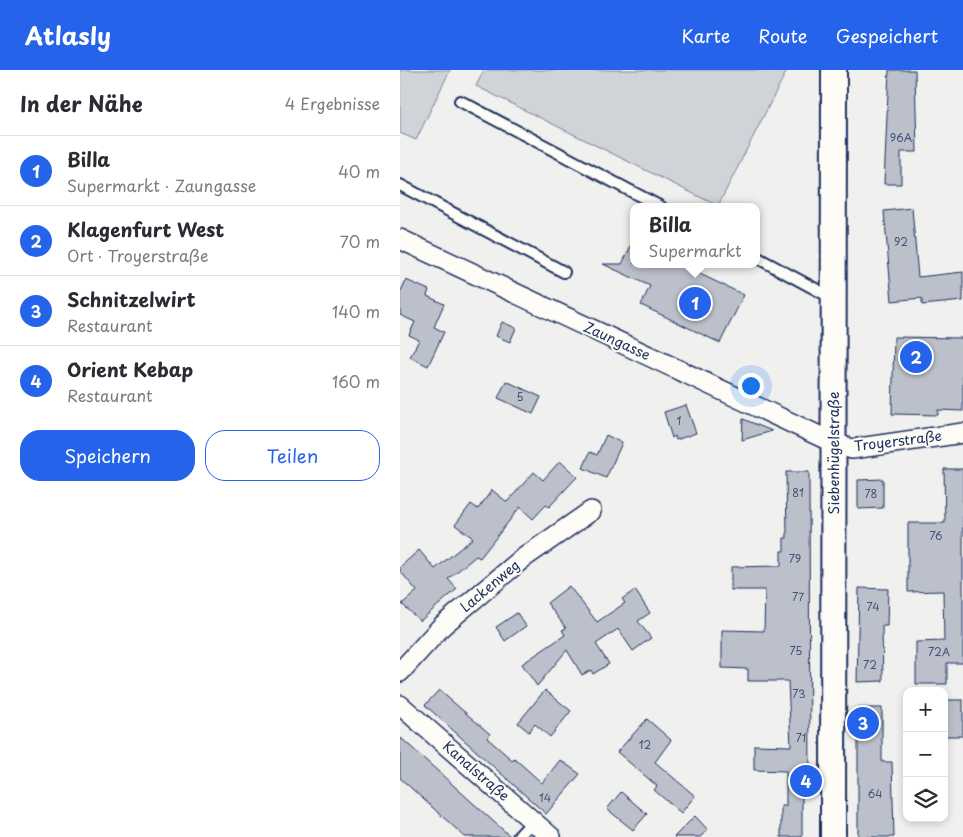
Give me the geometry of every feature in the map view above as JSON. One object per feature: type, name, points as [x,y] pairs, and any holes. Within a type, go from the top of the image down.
[{"type":"street","name":"Siebenhügelstraße","points":[[833,837],[834,70]]},
{"type":"street","name":"Zaungasse","points":[[400,239],[834,444]]},
{"type":"street","name":"Troyerstraße","points":[[834,444],[852,449],[963,433]]},
{"type":"street","name":"Lackenweg","points":[[400,672],[442,626],[522,559],[591,511]]},
{"type":"street","name":"Kanalstraße","points":[[400,705],[551,837]]},
{"type":"lane","points":[[460,101],[653,203]]},
{"type":"lane","points":[[400,185],[564,272]]},
{"type":"lane","points":[[760,259],[835,299]]},
{"type":"lane","points":[[518,837],[533,821]]},
{"type":"shaded area","points":[[400,70],[450,70],[416,140],[400,133]]},
{"type":"shaded area","points":[[484,70],[787,70],[720,203],[712,203],[476,86]]},
{"type":"building","points":[[889,70],[915,70],[917,152],[901,152],[901,184],[884,184]]},
{"type":"building","points":[[912,208],[918,277],[963,272],[963,301],[922,305],[922,298],[892,301],[884,211]]},
{"type":"building","points":[[630,248],[630,268],[687,268],[744,295],[720,343],[641,305],[650,286],[603,264],[622,264]]},
{"type":"building","points":[[406,280],[429,290],[427,296],[444,304],[434,327],[444,332],[428,366],[410,357],[419,340],[409,335],[415,322],[400,315],[400,293]]},
{"type":"building","points":[[502,322],[516,328],[510,342],[496,336]]},
{"type":"building","points":[[894,337],[963,338],[963,411],[938,410],[938,415],[892,414]]},
{"type":"building","points":[[506,381],[541,397],[533,414],[498,398]]},
{"type":"building","points":[[686,405],[696,433],[676,440],[675,436],[672,438],[664,412]]},
{"type":"building","points":[[743,419],[772,431],[742,440]]},
{"type":"building","points":[[606,435],[622,443],[606,478],[583,468],[590,452],[597,455]]},
{"type":"building","points":[[560,461],[577,477],[549,507],[546,505],[533,519],[520,507],[480,558],[476,556],[448,579],[457,589],[420,621],[402,604],[417,591],[400,571],[400,567],[419,550],[435,569],[473,538],[455,525],[471,504],[478,509],[492,490],[507,502],[534,472],[543,480]]},
{"type":"building","points":[[944,469],[963,469],[963,663],[947,663],[947,684],[916,684],[916,642],[944,641],[943,591],[908,592],[908,523],[945,523]]},
{"type":"building","points":[[786,472],[809,472],[810,796],[802,796],[802,837],[781,837],[781,806],[786,806],[786,771],[754,770],[754,745],[791,746],[788,681],[748,681],[748,669],[722,668],[722,630],[764,631],[765,590],[731,590],[731,567],[781,566],[781,551],[784,551],[784,538],[787,538]]},
{"type":"building","points":[[883,479],[883,508],[858,509],[858,480]]},
{"type":"building","points":[[569,586],[597,622],[625,603],[622,599],[635,590],[650,613],[638,621],[651,638],[633,651],[618,629],[596,644],[609,664],[593,674],[591,670],[582,675],[567,650],[537,686],[522,664],[565,635],[562,630],[566,628],[547,603]]},
{"type":"building","points":[[859,588],[888,589],[887,626],[882,626],[883,681],[857,682]]},
{"type":"building","points":[[517,613],[526,626],[505,641],[496,627]]},
{"type":"building","points":[[439,690],[490,734],[487,738],[512,760],[514,758],[542,783],[560,760],[580,774],[546,814],[425,705]]},
{"type":"building","points":[[545,690],[571,711],[550,737],[535,724],[529,732],[518,723]]},
{"type":"building","points":[[948,700],[963,700],[963,736],[948,736]]},
{"type":"building","points":[[858,708],[882,708],[882,762],[892,762],[894,837],[858,837]]},
{"type":"building","points":[[647,719],[671,740],[655,762],[695,796],[681,813],[654,790],[657,786],[617,752]]},
{"type":"building","points":[[400,737],[511,837],[465,837],[400,778]]},
{"type":"building","points":[[621,792],[647,814],[633,830],[607,809]]},
{"type":"building","points":[[695,816],[708,830],[700,837],[674,837]]},
{"type":"place","name":"Billa","points":[[695,303]]},
{"type":"place","name":"Klagenfurt West","points":[[916,357]]},
{"type":"place","name":"Schnitzelwirt","points":[[863,723]]},
{"type":"place","name":"Orient Kebap","points":[[806,781]]}]
